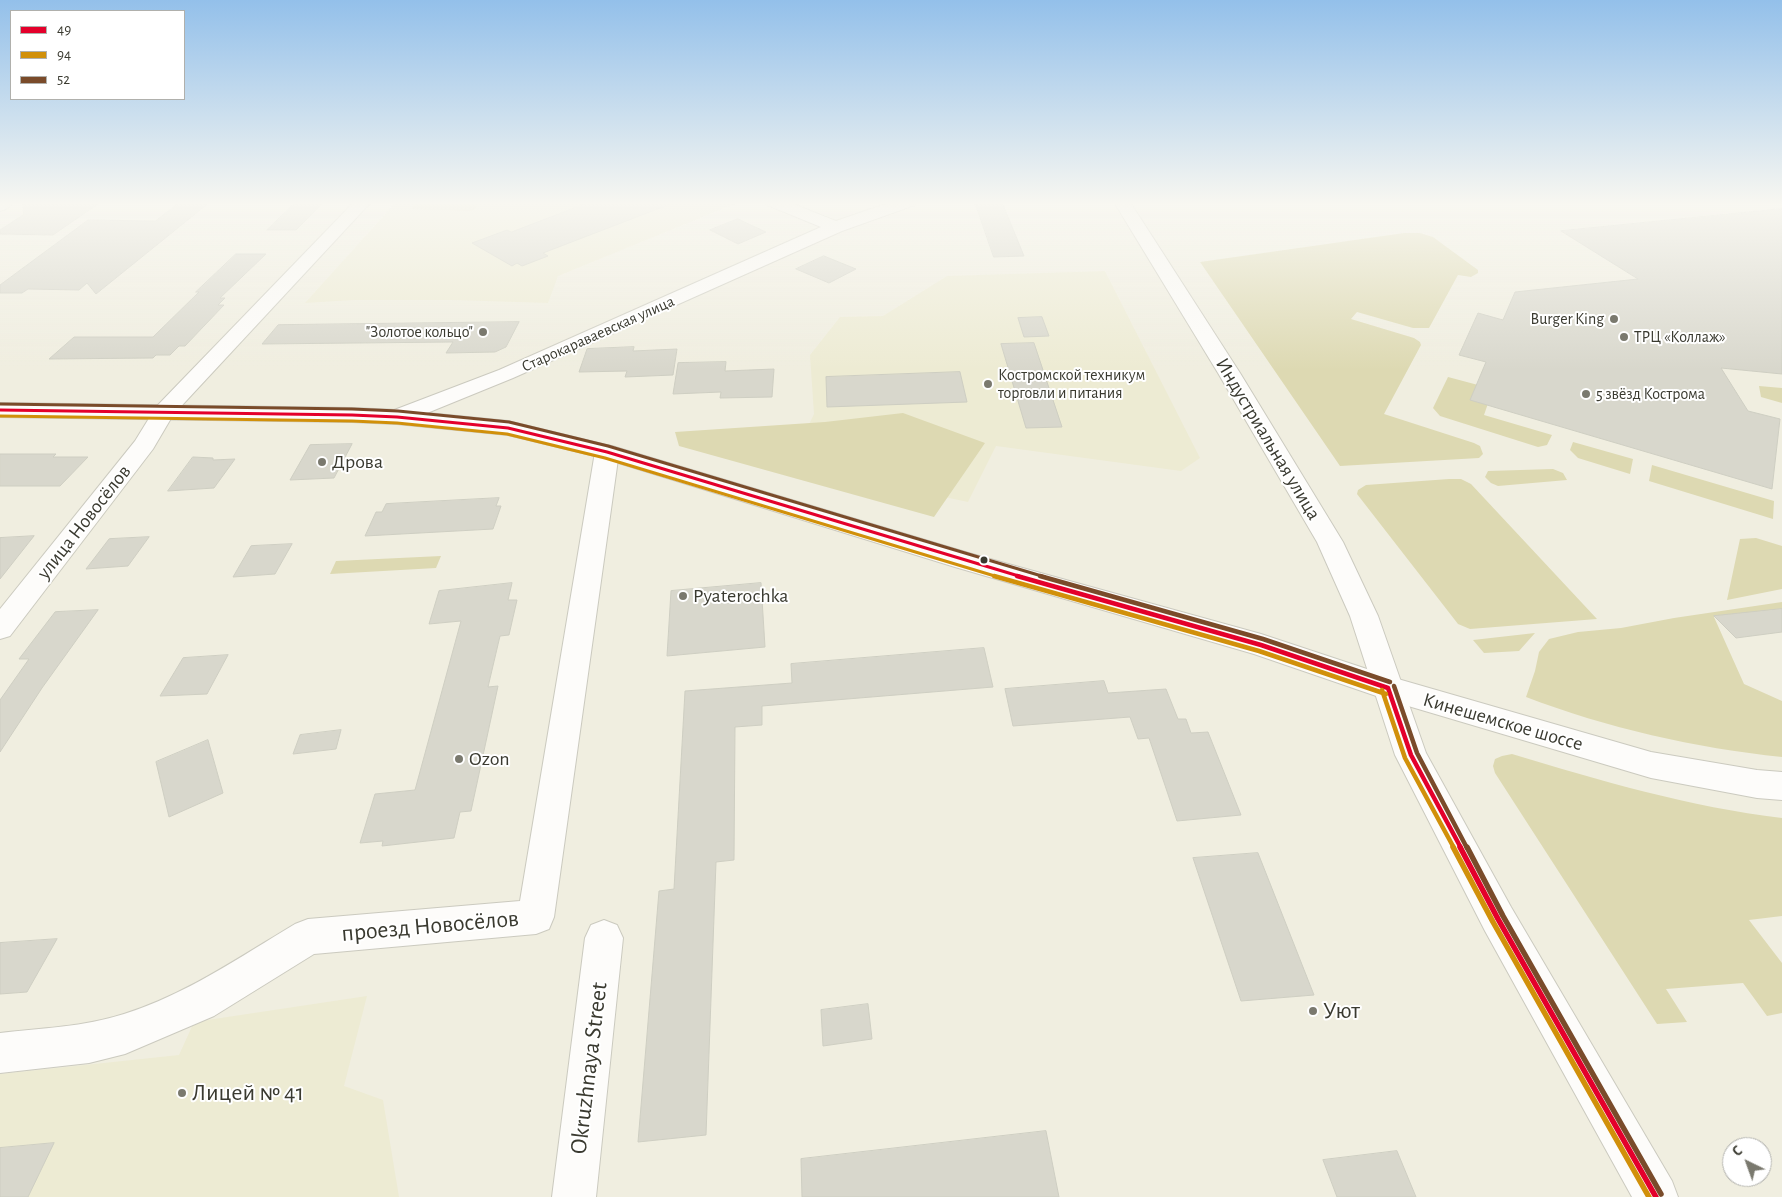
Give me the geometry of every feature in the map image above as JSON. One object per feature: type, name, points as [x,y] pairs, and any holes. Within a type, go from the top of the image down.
[{"type":"main road","name":"улица Новосёлов","points":[[0,629],[145,444],[164,412],[310,258]]},
{"type":"main road","name":"Старокараваевская улица","points":[[398,417],[523,367],[767,258]]},
{"type":"main road","name":"Индустриальная улица","points":[[1157,258],[1229,373],[1330,542],[1364,616],[1415,764],[1503,927],[1656,1197]]},
{"type":"main road","name":"Кинешемское шоссе","points":[[0,410],[398,417],[508,428],[608,452],[964,561],[1261,645],[1388,688],[1651,765],[1757,784],[1782,786]]},
{"type":"main road","name":"проезд Новосёлов","points":[[0,1053],[89,1043],[125,1034],[200,1002],[308,937],[536,917],[608,452]]},
{"type":"main road","name":"Okruzhnaya Street","points":[[574,1197],[604,938]]},
{"type":"shaded area","points":[[346,258],[602,258],[558,276],[548,303],[452,300],[355,300],[305,303]]},
{"type":"shaded area","points":[[1229,258],[1461,258],[1478,270],[1478,273],[1471,277],[1458,275],[1429,328],[1413,328],[1357,312],[1351,319],[1414,338],[1420,342],[1421,345],[1384,414],[1474,443],[1480,446],[1483,454],[1479,458],[1340,466],[1200,262]]},
{"type":"shaded area","name":"Костромской техникум торговли и питания","points":[[1105,271],[1200,458],[1181,471],[996,446],[968,502],[790,464],[814,414],[810,355],[840,317],[883,316],[947,276]]},
{"type":"shaded area","points":[[1448,377],[1493,389],[1484,415],[1552,435],[1547,445],[1538,447],[1440,416],[1433,408]]},
{"type":"shaded area","points":[[1759,386],[1782,388],[1782,403],[1761,397]]},
{"type":"shaded area","points":[[903,413],[985,443],[934,517],[679,446],[675,432],[825,422]]},
{"type":"shaded area","points":[[1573,442],[1633,459],[1630,474],[1578,458],[1570,450]]},
{"type":"shaded area","points":[[1652,465],[1774,501],[1773,519],[1649,481]]},
{"type":"shaded area","points":[[1553,469],[1563,473],[1567,480],[1498,486],[1491,483],[1485,477],[1488,471]]},
{"type":"shaded area","points":[[1461,479],[1471,484],[1597,619],[1470,629],[1458,624],[1357,494],[1358,490],[1366,485]]},
{"type":"shaded area","points":[[1756,538],[1782,546],[1782,589],[1727,600],[1740,539]]},
{"type":"shaded area","points":[[441,556],[436,568],[330,574],[336,561]]},
{"type":"shaded area","points":[[1782,602],[1782,609],[1714,617],[1744,684],[1782,701],[1782,757],[1717,748],[1652,735],[1588,718],[1526,697],[1539,652],[1549,639],[1578,632],[1621,628]]},
{"type":"shaded area","points":[[1535,633],[1519,651],[1484,653],[1473,640]]},
{"type":"shaded area","points":[[1512,754],[1646,792],[1714,807],[1782,818],[1782,916],[1749,920],[1782,963],[1782,1013],[1767,1016],[1743,983],[1666,989],[1687,1022],[1657,1024],[1495,773],[1493,766],[1495,759]]},
{"type":"shaded area","name":"Лицей № 41","points":[[367,996],[344,1086],[383,1100],[399,1197],[0,1197],[0,1074],[179,1055],[194,1022]]},
{"type":"building","points":[[37,258],[141,258],[96,294],[87,283],[79,290],[28,289],[22,293],[0,293],[0,285]]},
{"type":"building","points":[[232,258],[262,258],[220,298],[225,298],[218,305],[224,305],[185,346],[179,346],[170,355],[156,355],[153,358],[49,359],[74,337],[153,337],[199,292],[196,292]]},
{"type":"building","points":[[498,258],[543,258],[522,266],[517,263],[512,266]]},
{"type":"building","points":[[820,258],[829,258],[856,269],[829,283],[796,269]]},
{"type":"building","name":"ТРЦ «Коллаж»","points":[[1604,258],[1782,258],[1782,374],[1721,368],[1748,411],[1780,419],[1772,489],[1470,400],[1486,362],[1459,355],[1478,313],[1503,320],[1515,292],[1638,279]]},
{"type":"building","points":[[1042,317],[1049,336],[1024,337],[1018,318]]},
{"type":"building","points":[[519,322],[506,347],[495,352],[446,353],[453,342],[262,344],[278,325]]},
{"type":"building","points":[[1034,343],[1062,427],[1026,428],[1001,344]]},
{"type":"building","points":[[634,347],[633,351],[677,349],[673,375],[625,377],[627,371],[579,372],[587,349]]},
{"type":"building","points":[[726,362],[725,371],[774,369],[772,397],[720,398],[721,392],[673,394],[678,363]]},
{"type":"building","points":[[960,372],[967,402],[827,407],[826,377]]},
{"type":"building","name":"Дрова","points":[[352,444],[334,478],[290,480],[310,445]]},
{"type":"building","points":[[0,454],[56,454],[53,457],[88,457],[60,486],[0,486]]},
{"type":"building","points":[[193,457],[213,458],[213,460],[235,459],[214,488],[168,491]]},
{"type":"building","points":[[499,498],[496,506],[501,506],[493,529],[365,536],[376,512],[382,512],[386,504]]},
{"type":"building","points":[[34,536],[0,579],[0,538]]},
{"type":"building","points":[[149,537],[128,566],[86,569],[109,539]]},
{"type":"building","points":[[292,544],[275,574],[233,577],[251,546]]},
{"type":"building","points":[[512,583],[508,600],[517,600],[509,635],[500,636],[488,687],[498,686],[471,811],[460,812],[454,838],[382,846],[383,841],[360,843],[375,794],[415,790],[461,621],[429,624],[439,591]]},
{"type":"building","points":[[761,583],[765,647],[667,656],[671,591]]},
{"type":"building","points":[[1782,609],[1782,632],[1736,638],[1714,616]]},
{"type":"building","points":[[98,610],[42,688],[0,752],[0,700],[29,659],[19,659],[55,612]]},
{"type":"building","points":[[984,648],[993,687],[762,706],[762,725],[735,727],[734,860],[716,862],[706,1135],[638,1142],[659,891],[674,889],[685,691],[792,683],[791,664]]},
{"type":"building","points":[[228,655],[207,694],[160,696],[183,658]]},
{"type":"building","points":[[1104,681],[1108,693],[1166,689],[1178,719],[1186,719],[1191,733],[1208,732],[1241,815],[1177,821],[1149,738],[1138,739],[1130,717],[1013,726],[1005,689]]},
{"type":"building","points":[[341,730],[336,749],[293,754],[300,735]]},
{"type":"building","points":[[208,740],[223,793],[169,817],[156,762]]},
{"type":"building","points":[[1258,853],[1314,995],[1241,1001],[1193,858]]},
{"type":"building","points":[[57,939],[27,992],[0,994],[0,943]]},
{"type":"building","points":[[868,1004],[872,1039],[823,1046],[821,1010]]},
{"type":"building","points":[[1046,1131],[1059,1197],[802,1197],[801,1159]]},
{"type":"building","points":[[54,1143],[28,1197],[0,1197],[0,1148]]},
{"type":"building","points":[[1397,1151],[1416,1197],[1337,1197],[1323,1160]]},
{"type":"transit line","name":"52","points":[[0,404],[352,409],[398,411],[509,422],[608,446],[966,555],[1263,639],[1390,682]]},
{"type":"transit line","name":"49","points":[[0,410],[352,415],[397,417],[508,428],[607,452],[964,561],[1261,645],[1388,688]]},
{"type":"transit line","name":"94","points":[[0,416],[352,421],[397,423],[507,434],[605,458],[962,567],[1259,651],[1386,694]]},
{"type":"transit line","name":"52","points":[[1394,686],[1417,753],[1503,916],[1661,1194]]},
{"type":"transit line","name":"49","points":[[1388,688],[1411,755],[1498,919],[1656,1197]]},
{"type":"transit line","name":"94","points":[[1382,690],[1405,758],[1493,922],[1649,1197]]},
{"type":"place","name":"Burger King","points":[[1614,319]]},
{"type":"place","name":"\"Золотое кольцо\"","points":[[483,332]]},
{"type":"place","name":"ТРЦ «Коллаж»","points":[[1624,337]]},
{"type":"place","name":"Костромской техникум торговли и питания","points":[[988,384]]},
{"type":"place","name":"5 звёзд Кострома","points":[[1586,394]]},
{"type":"place","name":"Дрова","points":[[322,462]]},
{"type":"place","name":"Pyaterochka","points":[[683,596]]},
{"type":"place","name":"Ozon","points":[[459,759]]},
{"type":"place","name":"Уют","points":[[1313,1011]]},
{"type":"place","name":"Лицей № 41","points":[[182,1093]]}]
